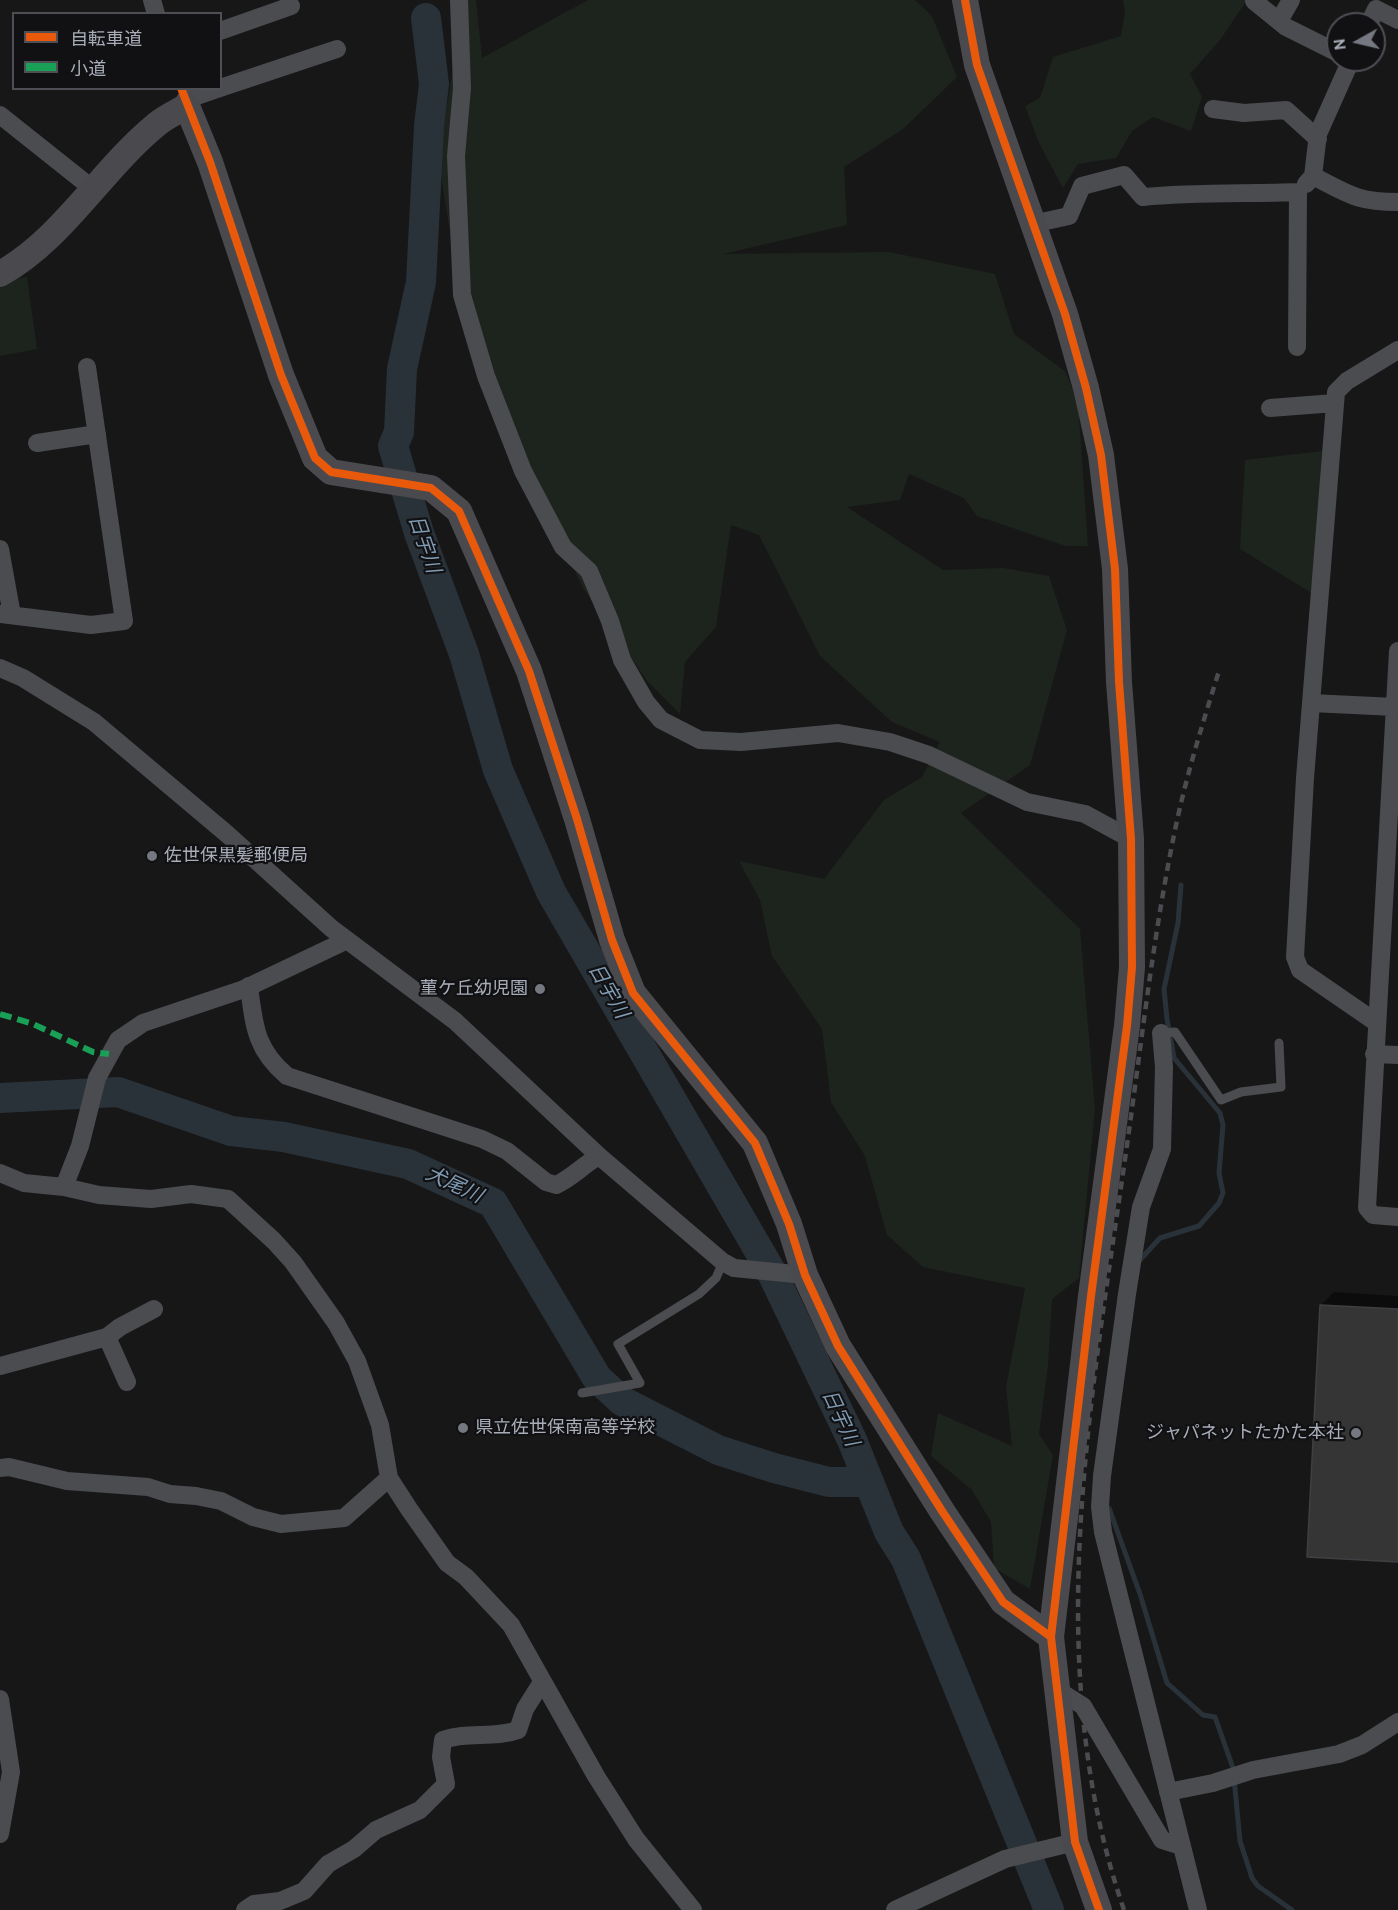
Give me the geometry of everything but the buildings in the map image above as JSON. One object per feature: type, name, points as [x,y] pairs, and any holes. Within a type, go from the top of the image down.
[{"type":"street","points":[[459,0],[462,88],[456,156],[462,295],[486,376],[522,471],[563,547],[589,571],[610,621],[621,660],[646,702],[661,720],[700,740],[741,742],[851,733],[890,742],[929,755],[1028,802],[1086,814],[1131,839]]},
{"type":"street","points":[[965,0],[977,65],[1065,314],[1086,388],[1101,455],[1115,569],[1119,682],[1131,839],[1132,967],[1127,1026],[1091,1296],[1052,1637],[1070,1843],[1099,1910]]},
{"type":"street","points":[[1279,21],[1291,0]]},
{"type":"street","points":[[1254,2],[1279,21],[1326,46]]},
{"type":"street","points":[[222,30],[291,6]]},
{"type":"street","points":[[222,87],[337,49]]},
{"type":"street","points":[[1297,347],[1298,192],[1313,176],[1318,139],[1347,72]]},
{"type":"street","points":[[0,274],[14,266],[184,98],[213,90]]},
{"type":"street","points":[[184,98],[210,162],[262,322],[301,430],[315,458],[331,472],[431,488],[459,511],[529,671],[577,819],[612,940],[633,993],[755,1143],[789,1224],[799,1274],[838,1346],[942,1511],[1003,1602],[1052,1637]]},
{"type":"street","points":[[1213,110],[1244,113],[1286,110],[1318,139]]},
{"type":"street","points":[[0,115],[93,189]]},
{"type":"street","points":[[1032,224],[1069,216],[1082,186],[1124,175],[1143,197],[1185,193],[1213,195],[1298,192]]},
{"type":"street","points":[[1313,176],[1355,198],[1370,202],[1398,202]]},
{"type":"street","points":[[1377,1023],[1300,970],[1295,957],[1311,703],[1336,392],[1347,381],[1398,350]]},
{"type":"street","points":[[0,549],[6,614],[91,625],[124,621],[87,367]]},
{"type":"street","points":[[1270,408],[1335,403]]},
{"type":"street","points":[[37,443],[97,434]]},
{"type":"street","points":[[1398,651],[1394,785],[1374,1054],[1367,1208],[1373,1215],[1398,1217]]},
{"type":"street","points":[[0,668],[23,678],[94,722],[346,940],[455,1021],[599,1156],[729,1265],[799,1274]]},
{"type":"street","points":[[1311,703],[1395,707]]},
{"type":"street","points":[[64,1187],[80,1146],[97,1078],[118,1040],[143,1023],[249,986],[346,940]]},
{"type":"street","points":[[249,986],[258,1041],[272,1063],[288,1076],[482,1139],[507,1151],[546,1182],[556,1185],[574,1177],[581,1166],[599,1156]]},
{"type":"street","points":[[1168,1033],[1164,1067],[1162,1149],[1141,1207],[1113,1388],[1100,1507],[1104,1532],[1198,1910]]},
{"type":"street","points":[[1374,1054],[1398,1055]]},
{"type":"street","points":[[0,1173],[24,1183],[64,1187],[99,1195],[152,1199],[191,1194],[228,1199],[293,1262],[336,1323],[357,1360],[380,1425],[389,1478],[447,1563],[466,1577],[511,1625],[542,1682],[636,1839],[693,1910]]},
{"type":"street","points":[[0,1366],[107,1337],[120,1327],[154,1310]]},
{"type":"street","points":[[107,1337],[128,1382]]},
{"type":"street","points":[[0,1468],[9,1467],[67,1481],[148,1487],[170,1494],[196,1496],[221,1501],[253,1517],[281,1524],[344,1518],[389,1478]]},
{"type":"street","points":[[245,1910],[254,1904],[280,1901],[304,1891],[328,1864],[354,1849],[376,1830],[420,1810],[446,1784],[441,1757],[443,1740],[457,1735],[507,1734],[518,1730],[525,1709],[542,1682]]},
{"type":"street","points":[[1056,1689],[1083,1706],[1162,1840],[1182,1846]]},
{"type":"street","points":[[0,1699],[11,1772],[0,1834]]},
{"type":"street","points":[[1168,1791],[1262,1768],[1339,1754],[1362,1745],[1398,1722]]},
{"type":"street","points":[[895,1910],[1005,1859],[1070,1843]]},
{"type":"lane","points":[[1168,1033],[1221,1100],[1241,1092],[1281,1087],[1279,1043]]},
{"type":"lane","points":[[582,1393],[640,1383],[618,1344],[699,1294],[729,1265]]},
{"type":"shaded area","points":[[453,0],[476,0],[482,58],[588,0],[915,0],[932,16],[957,77],[903,129],[844,167],[847,225],[723,254],[889,252],[995,274],[1014,334],[1065,371],[1078,402],[1088,546],[1066,546],[977,516],[964,498],[909,474],[900,500],[847,507],[943,570],[1003,568],[1049,576],[1067,630],[1030,765],[961,813],[1080,929],[1095,1109],[1079,1278],[1052,1299],[1048,1365],[1039,1434],[1053,1455],[1030,1589],[994,1568],[991,1522],[972,1490],[931,1456],[938,1413],[1012,1446],[1006,1387],[1025,1288],[923,1267],[887,1235],[865,1156],[831,1102],[822,1029],[772,956],[760,900],[739,861],[824,879],[884,800],[922,777],[940,742],[892,722],[820,656],[759,535],[731,525],[716,627],[685,662],[680,714],[648,682],[583,588],[467,339],[438,157],[453,70]]},
{"type":"shaded area","points":[[1123,0],[1247,0],[1220,40],[1190,74],[1202,97],[1191,131],[1153,117],[1132,131],[1116,158],[1078,164],[1063,188],[1039,143],[1025,106],[1040,98],[1053,57],[1121,36],[1125,12]]},
{"type":"shaded area","points":[[27,277],[37,349],[0,356],[0,282]]},
{"type":"shaded area","points":[[1322,451],[1313,594],[1240,549],[1245,460]]},
{"type":"waterway","name":"日宇川","points":[[426,18],[434,84],[429,126],[421,282],[402,369],[399,432],[393,446],[419,533],[464,654],[498,770],[551,892],[772,1273],[852,1440],[889,1532],[906,1559],[1049,1910]]},
{"type":"waterway","points":[[1139,1261],[1160,1238],[1199,1226],[1219,1203],[1223,1193],[1219,1173],[1223,1125],[1220,1113],[1174,1058],[1167,1019],[1164,989],[1178,923],[1181,885]]},
{"type":"waterway","name":"犬尾川","points":[[0,1098],[118,1092],[231,1131],[284,1137],[408,1164],[493,1203],[597,1378],[622,1401],[718,1450],[829,1482],[867,1482]]},
{"type":"waterway","points":[[1109,1508],[1140,1594],[1167,1683],[1203,1715],[1215,1717],[1233,1768],[1240,1841],[1252,1878],[1258,1886],[1292,1910]]},
{"type":"railway","points":[[1124,1910],[1099,1819],[1084,1727],[1078,1634],[1080,1540],[1087,1446],[1161,903],[1182,798],[1219,671]]},
{"type":"marked path","points":[[0,1014],[33,1024],[93,1052],[109,1054]]},
{"type":"cycle path","points":[[965,0],[977,65],[1065,314],[1086,388],[1101,455],[1115,569],[1119,682],[1131,839],[1132,967],[1127,1026],[1091,1296],[1051,1637]]},
{"type":"cycle path","points":[[182,90],[210,162],[281,375],[315,458],[331,472],[431,488],[459,511],[529,671],[577,819],[612,940],[633,993],[755,1143],[789,1224],[805,1275],[838,1346],[942,1511],[1003,1602],[1051,1637],[1075,1842],[1099,1910]]},
{"type":"place","name":"佐世保黒髪郵便局","points":[[152,856]]},
{"type":"place","name":"菫ケ丘幼児園","points":[[540,989]]},
{"type":"place","name":"県立佐世保南高等学校","points":[[463,1428]]},
{"type":"place","name":"ジャパネットたかた本社","points":[[1356,1433]]}]
